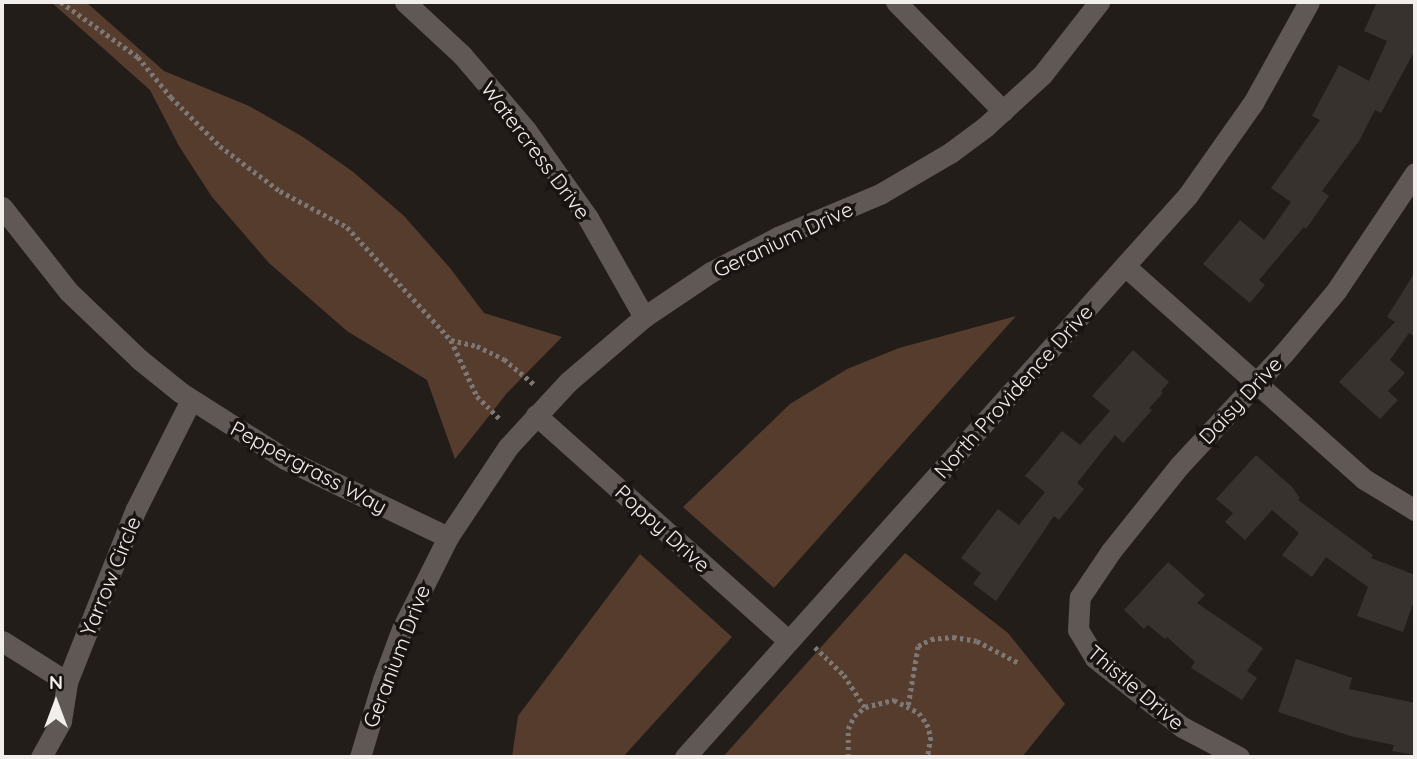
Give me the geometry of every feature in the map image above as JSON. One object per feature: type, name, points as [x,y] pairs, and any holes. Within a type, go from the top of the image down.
[{"type":"street","name":"Watercress Drive","points":[[405,2],[461,55],[526,130],[588,218],[644,317]]},
{"type":"street","points":[[897,2],[1003,111]]},
{"type":"street","name":"Geranium Drive","points":[[360,757],[383,680],[402,629],[448,537],[485,478],[536,415],[592,359],[644,317],[744,254],[847,209],[913,176],[950,153],[1003,111],[1064,49],[1099,2]]},
{"type":"street","name":"North Providence Drive","points":[[685,757],[1188,195],[1222,149],[1281,55],[1309,2]]},
{"type":"street","name":"Daisy Drive","points":[[1078,630],[1080,597],[1111,551],[1179,466],[1256,383],[1335,290],[1415,173]]},
{"type":"street","name":"Peppergrass Way","points":[[2,207],[40,257],[101,324],[191,400],[285,459],[448,537]]},
{"type":"street","points":[[1125,266],[1364,479],[1415,509]]},
{"type":"street","name":"Yarrow Circle","points":[[41,757],[61,721],[67,682],[136,509],[191,400]]},
{"type":"street","name":"Poppy Drive","points":[[536,415],[789,641]]},
{"type":"street","name":"Thistle Drive","points":[[1078,630],[1095,657],[1182,727],[1239,757]]},
{"type":"street","points":[[2,641],[67,682]]},
{"type":"path","points":[[61,2],[138,57],[171,97],[220,146],[280,191],[347,227],[451,340],[477,396],[502,420]]},
{"type":"path","points":[[451,340],[477,346],[504,359],[534,384]]},
{"type":"path","points":[[908,705],[918,646],[931,639],[953,637],[977,641],[1019,663]]},
{"type":"path","points":[[815,647],[844,675],[865,707]]},
{"type":"path","points":[[848,757],[848,729],[854,716],[865,707],[894,700],[908,705],[926,724],[931,737],[928,757]]},
{"type":"shaded area","points":[[51,2],[86,2],[164,71],[249,106],[303,137],[352,171],[404,216],[450,268],[484,313],[562,337],[507,393],[455,459],[427,380],[347,331],[269,263],[212,197],[179,146],[150,90]]},
{"type":"shaded area","points":[[1016,316],[774,588],[683,507],[790,404],[847,369],[899,348]]},
{"type":"shaded area","points":[[905,553],[1008,633],[1065,704],[1022,757],[723,757]]},
{"type":"shaded area","points":[[640,554],[732,637],[623,757],[512,757],[518,716]]},
{"type":"building","points":[[1377,2],[1415,2],[1415,50],[1381,113],[1375,110],[1359,141],[1322,191],[1329,196],[1306,229],[1304,227],[1259,280],[1265,285],[1250,303],[1203,264],[1240,220],[1264,240],[1291,202],[1271,188],[1320,120],[1312,116],[1339,65],[1369,81],[1387,41],[1364,31]]},
{"type":"building","points":[[1415,272],[1415,337],[1409,333],[1390,360],[1405,373],[1388,391],[1398,400],[1380,419],[1339,382],[1395,322],[1387,317]]},
{"type":"building","points":[[1133,350],[1169,382],[1161,391],[1163,393],[1123,443],[1115,435],[1077,483],[1084,489],[1059,520],[1054,516],[996,601],[973,584],[981,573],[961,558],[998,509],[1019,525],[1045,492],[1025,476],[1062,431],[1080,445],[1110,411],[1092,396]]},
{"type":"building","points":[[1256,455],[1292,487],[1300,498],[1298,500],[1373,555],[1371,558],[1415,575],[1415,598],[1403,632],[1357,616],[1368,587],[1326,557],[1312,577],[1282,555],[1299,533],[1272,510],[1245,540],[1225,522],[1233,513],[1216,499]]},
{"type":"building","points":[[1168,562],[1205,595],[1197,603],[1263,648],[1247,671],[1257,678],[1242,700],[1191,668],[1195,662],[1167,637],[1165,639],[1148,625],[1144,629],[1124,610]]},
{"type":"building","points":[[1296,659],[1352,678],[1349,689],[1415,703],[1415,755],[1392,751],[1394,745],[1350,736],[1278,712]]}]
